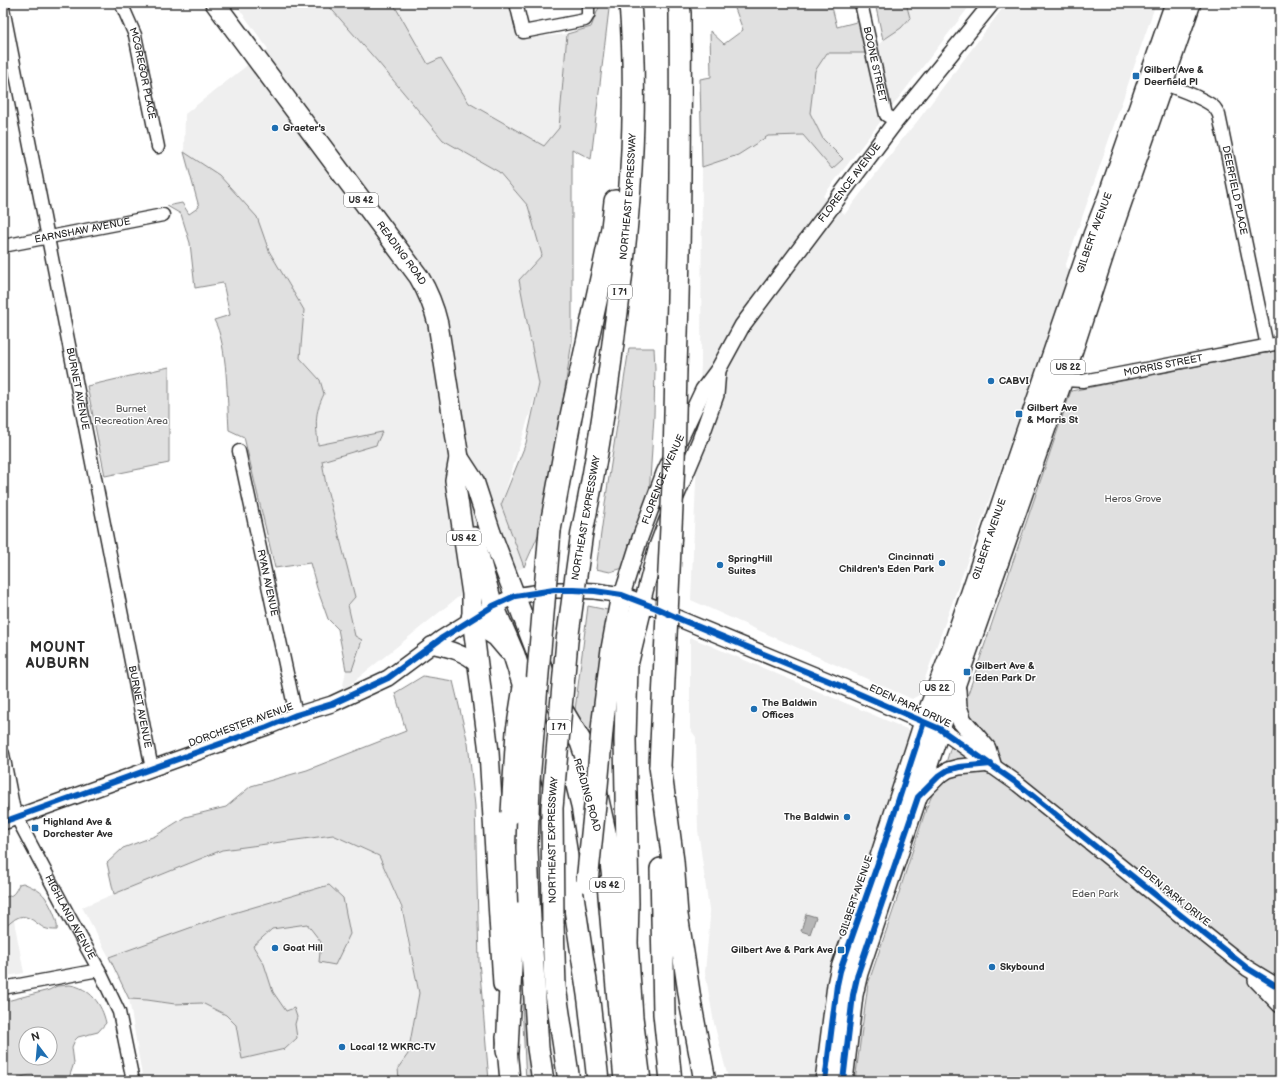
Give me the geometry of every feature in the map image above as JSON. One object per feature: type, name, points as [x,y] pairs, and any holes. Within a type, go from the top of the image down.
[{"type":"highway","name":"NORTHEAST EXPRESSWAY","points":[[569,1081],[555,987],[552,808],[567,641],[582,532],[605,406],[622,278],[628,219],[633,129],[634,50],[630,3]]},
{"type":"highway","points":[[671,1081],[664,1014],[660,766],[674,469],[680,243],[681,135],[679,3]]},
{"type":"highway","points":[[507,1052],[513,924],[512,813],[517,731],[550,530],[571,416],[612,228],[634,50]]},
{"type":"highway","points":[[543,1081],[538,1048],[527,847],[528,781],[550,530]]},
{"type":"highway","points":[[581,943],[598,786],[603,720],[612,649],[622,595]]},
{"type":"highway","points":[[640,1081],[632,1017],[627,943],[628,903],[625,740],[627,665],[642,603]]},
{"type":"highway","points":[[493,606],[514,655],[548,762],[560,810],[581,943],[598,1081]]},
{"type":"highway","points":[[472,618],[497,636],[514,655]]},
{"type":"highway","points":[[553,696],[581,742],[593,777],[610,855],[618,916],[627,943]]},
{"type":"highway","points":[[660,766],[673,861],[677,915],[705,1081]]},
{"type":"main road","name":"READING ROAD","points":[[215,3],[419,277],[427,290],[434,309],[438,324],[459,458],[455,480],[472,594],[472,618],[489,752],[510,1081]]},
{"type":"main road","name":"GILBERT AVENUE","points":[[843,1081],[853,995],[858,973],[918,796],[932,726],[952,647],[1109,238],[1156,81],[1175,3]]},
{"type":"main road","name":"GILBERT AVENUE","points":[[1156,81],[1191,3]]},
{"type":"main road","name":"GILBERT AVENUE","points":[[825,1081],[840,971],[879,860],[932,726],[956,688],[1054,378]]},
{"type":"main road","name":"READING ROAD","points":[[459,458],[474,481],[491,533],[582,771],[604,861],[624,1081]]},
{"type":"main road","points":[[457,496],[468,509],[493,606]]},
{"type":"main road","points":[[956,688],[957,707],[962,720],[986,749],[991,764]]},
{"type":"street","name":"MCGREGOR PLACE","points":[[121,3],[135,35],[158,147]]},
{"type":"street","points":[[516,3],[522,32],[585,20],[588,14],[588,3]]},
{"type":"street","name":"BOONE STREET","points":[[861,3],[886,115],[896,121]]},
{"type":"street","name":"FLORENCE AVENUE","points":[[622,595],[630,566],[664,473],[703,390],[718,370],[742,326],[896,121],[992,3]]},
{"type":"street","name":"BURNET AVENUE","points":[[3,8],[152,769]]},
{"type":"street","name":"DEERFIELD PLACE","points":[[1156,81],[1208,104],[1214,108],[1219,115],[1267,346]]},
{"type":"street","name":"EARNSHAW AVENUE","points":[[3,246],[163,215]]},
{"type":"street","name":"MORRIS STREET","points":[[1054,378],[1083,381],[1280,343]]},
{"type":"street","name":"FLORENCE AVENUE","points":[[642,603],[656,548],[700,440],[716,395],[718,370]]},
{"type":"street","name":"RYAN AVENUE","points":[[239,451],[296,715]]},
{"type":"street","name":"EDEN PARK DRIVE","points":[[472,618],[515,596],[554,590],[595,591],[622,595],[932,726],[991,764],[1018,784],[1162,901],[1250,970],[1280,988]]},
{"type":"street","name":"DORCHESTER AVENUE","points":[[10,820],[296,715],[332,704],[388,678],[402,669],[431,645],[472,618]]},
{"type":"street","points":[[431,645],[459,651],[471,658],[478,665]]},
{"type":"street","name":"HIGHLAND AVENUE","points":[[3,754],[13,806],[10,820],[100,970],[119,1012],[133,1081]]},
{"type":"street","points":[[918,796],[939,776],[952,769],[991,764]]},
{"type":"street","points":[[3,988],[100,970]]},
{"type":"street","points":[[1250,970],[1257,981],[1280,1005]]},
{"type":"shaded area","points":[[235,3],[326,3],[378,62],[443,140],[499,172],[528,206],[542,255],[519,280],[539,384],[501,505],[524,567],[457,598],[342,691],[346,670],[352,670],[362,640],[355,636],[348,605],[345,555],[326,485],[318,445],[316,419],[318,407],[324,394],[320,380],[300,358],[304,310],[269,251],[262,234],[184,152],[185,114],[268,49]]},
{"type":"shaded area","points":[[393,3],[511,3],[519,39],[567,34],[559,129],[544,146],[469,103],[441,59],[428,64]]},
{"type":"shaded area","points":[[906,3],[972,3],[823,196],[845,214],[1002,9],[1011,3],[1156,3],[1065,267],[1070,270],[1041,356],[919,695],[912,699],[691,600],[701,363],[702,167],[738,155],[768,136],[803,135],[832,169],[842,159],[823,139],[810,113],[815,71],[827,53],[871,53],[883,40],[901,28],[910,18]]},
{"type":"shaded area","points":[[690,637],[909,730],[913,738],[816,1081],[731,1081],[728,1078],[714,1023],[705,972],[710,917],[698,830],[696,737],[690,729]]},
{"type":"shaded area","points":[[333,835],[379,856],[400,906],[419,993],[408,1055],[398,1068],[399,1081],[143,1081],[129,999],[109,957],[82,907],[222,850]]},
{"type":"shaded area","points":[[806,914],[816,917],[810,934],[801,931]]},
{"type":"shaded area","points":[[13,915],[24,973],[7,976],[3,955],[3,917]]},
{"type":"green space","points":[[326,3],[393,3],[428,64],[441,58],[469,103],[544,146],[559,128],[567,34],[591,27],[599,7],[598,3],[608,3],[609,9],[591,159],[572,149],[572,341],[545,520],[524,567],[501,505],[526,443],[539,384],[519,280],[542,255],[528,206],[499,172],[443,140],[378,62]]},
{"type":"green space","points":[[733,3],[831,3],[837,27],[864,20],[871,53],[827,53],[815,71],[810,113],[823,139],[843,159],[832,169],[803,135],[768,136],[738,155],[702,167],[700,79],[711,77],[710,31],[724,44],[743,30]]},
{"type":"green space","points":[[875,3],[906,3],[910,18],[901,28],[883,40]]},
{"type":"green space","points":[[184,152],[219,175],[257,217],[269,251],[304,310],[300,358],[320,380],[324,394],[316,419],[318,445],[382,432],[376,445],[322,461],[326,485],[355,597],[348,605],[355,636],[362,640],[352,670],[346,670],[338,629],[328,619],[310,563],[275,568],[244,437],[229,430],[224,358],[219,331],[214,320],[230,315],[223,283],[195,288],[190,243],[181,214],[167,206],[182,203],[189,214],[199,207]]},
{"type":"green space","points":[[629,348],[654,348],[654,416],[649,496],[623,568],[610,572],[596,569]]},
{"type":"green space","name":"Eden Park","points":[[1280,350],[1280,1081],[855,1081],[868,984],[926,809],[946,763],[956,729],[1071,391]]},
{"type":"green space","name":"Burnet Recreation Area","points":[[169,367],[169,463],[105,476],[87,386]]},
{"type":"green space","points":[[588,606],[612,611],[592,759],[574,718]]},
{"type":"green space","points":[[423,676],[453,681],[468,743],[475,806],[479,961],[489,1081],[399,1081],[398,1068],[408,1054],[419,993],[402,908],[379,856],[333,835],[222,850],[114,894],[107,863],[123,848],[155,836],[185,817],[226,807],[251,786],[307,770],[406,731],[395,693]]},
{"type":"green space","points":[[23,883],[38,890],[45,897],[52,908],[57,930],[44,928],[29,918],[22,916],[3,928],[3,897],[11,895],[15,892],[19,884]]},
{"type":"green space","points":[[329,885],[343,898],[350,934],[335,965],[319,962],[321,942],[307,924],[272,929],[253,946],[264,964],[273,992],[286,1011],[294,1008],[297,1017],[295,1024],[297,1038],[285,1049],[242,1059],[236,1025],[226,1015],[202,1003],[175,1004],[129,999],[109,957],[220,917]]},
{"type":"green space","points":[[70,985],[84,990],[94,998],[102,1009],[106,1023],[98,1032],[78,1037],[75,1040],[72,1047],[74,1063],[69,1078],[71,1081],[35,1081],[33,1075],[3,1081],[3,1002],[49,990],[57,986]]},
{"type":"green space","points":[[522,1004],[527,1004],[538,1081],[526,1081]]},
{"type":"cycle path","points":[[3,822],[267,727],[296,715],[332,704],[388,678],[442,638],[493,606],[515,596],[554,590],[595,591],[622,595],[656,608],[940,729],[1018,784],[1247,968],[1280,988]]},
{"type":"cycle path","points":[[825,1081],[840,971],[879,860],[924,722]]},
{"type":"cycle path","points":[[843,1081],[853,995],[858,973],[918,797],[939,776],[948,770],[959,767],[991,764]]},
{"type":"place","name":"Gilbert Ave & Deerfield Pl","points":[[1136,76]]},
{"type":"place","name":"Graeter's","points":[[275,128]]},
{"type":"place","name":"CABVI","points":[[991,381]]},
{"type":"place","name":"Gilbert Ave & Morris St","points":[[1019,414]]},
{"type":"place","name":"Cincinnati Children's Eden Park","points":[[942,563]]},
{"type":"place","name":"SpringHill Suites","points":[[720,565]]},
{"type":"place","name":"Gilbert Ave & Eden Park Dr","points":[[967,672]]},
{"type":"place","name":"The Baldwin Offices","points":[[754,709]]},
{"type":"place","name":"The Baldwin","points":[[847,817]]},
{"type":"place","name":"Highland Ave & Dorchester Ave","points":[[35,828]]},
{"type":"place","name":"Goat Hill","points":[[275,948]]},
{"type":"place","name":"Gilbert Ave & Park Ave","points":[[841,950]]},
{"type":"place","name":"Skybound","points":[[992,967]]},
{"type":"place","name":"Local 12 WKRC-TV","points":[[342,1047]]},
{"type":"district","name":"MOUNT AUBURN","points":[[58,656]]},
{"type":"park label","name":"Heros Grove","points":[[1133,499]]}]
